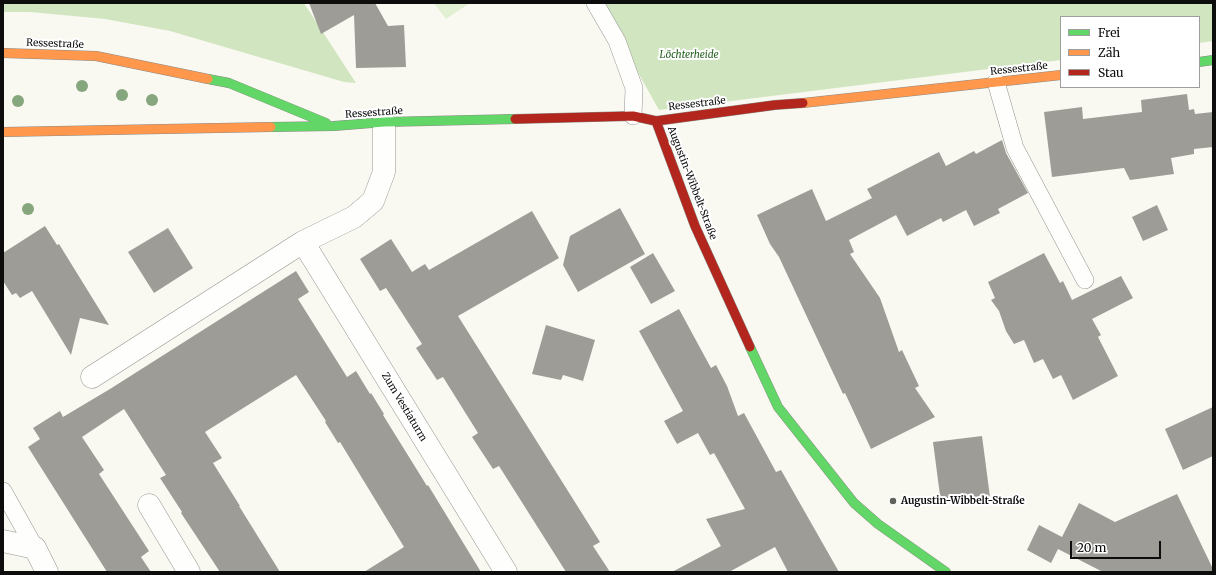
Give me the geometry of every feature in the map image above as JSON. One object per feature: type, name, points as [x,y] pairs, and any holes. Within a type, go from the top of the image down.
[{"type":"main road","name":"Ressestraße","points":[[3,52],[96,56],[229,83],[334,126]]},
{"type":"main road","points":[[1200,62],[1213,60]]},
{"type":"main road","name":"Ressestraße","points":[[3,132],[334,126],[384,122],[633,116],[656,121],[775,105],[836,101],[1060,75]]},
{"type":"main road","name":"Augustin-Wibbelt-Straße","points":[[656,121],[695,226],[778,407],[854,503],[878,524],[946,572]]},
{"type":"street","points":[[92,377],[303,242],[354,217],[373,201],[384,172],[384,122]]},
{"type":"street","name":"Zum Vestiaturm","points":[[303,242],[506,572]]},
{"type":"street","points":[[149,505],[189,572]]},
{"type":"street","points":[[3,541],[35,548],[47,572]]},
{"type":"lane","points":[[595,3],[617,40],[634,88],[633,116]]},
{"type":"lane","points":[[996,82],[1015,148],[1085,280]]},
{"type":"lane","points":[[3,491],[35,548]]},
{"type":"green space","points":[[3,3],[304,3],[356,83],[344,82],[170,31],[105,19],[30,12],[3,12]]},
{"type":"green space","points":[[434,3],[470,3],[446,19]]},
{"type":"green space","name":"Löchterheide","points":[[599,3],[1213,3],[1213,41],[1200,43],[1200,16],[1060,16],[1060,60],[659,110]]},
{"type":"building","points":[[309,3],[375,3],[388,26],[404,25],[406,67],[356,68],[354,15],[321,34]]},
{"type":"building","points":[[1187,94],[1189,110],[1194,109],[1195,114],[1213,112],[1213,147],[1194,149],[1194,154],[1171,158],[1174,174],[1130,180],[1124,168],[1052,177],[1044,112],[1082,107],[1083,119],[1142,112],[1141,100]]},
{"type":"building","points":[[1002,140],[1006,153],[1028,193],[998,209],[1000,213],[974,226],[966,210],[943,222],[941,218],[907,236],[896,215],[849,240],[854,252],[850,254],[880,298],[899,352],[902,350],[919,386],[915,388],[935,417],[871,449],[845,393],[843,394],[779,257],[770,244],[757,215],[812,189],[826,221],[872,198],[867,189],[939,152],[946,166],[974,151],[976,154]]},
{"type":"building","points":[[1157,205],[1168,230],[1143,241],[1132,217]]},
{"type":"building","points":[[620,208],[645,254],[578,292],[563,265],[570,236]]},
{"type":"building","points":[[532,211],[559,258],[458,316],[600,542],[593,546],[610,572],[566,572],[499,466],[493,469],[472,437],[478,433],[443,377],[437,380],[416,348],[422,344],[386,288],[380,291],[360,259],[391,239],[412,272],[425,264],[429,270]]},
{"type":"building","points":[[45,226],[57,245],[59,244],[109,325],[80,318],[71,355],[32,291],[20,298],[16,293],[12,295],[3,281],[3,253]]},
{"type":"building","points":[[168,228],[193,268],[154,293],[128,252]]},
{"type":"building","points":[[653,253],[675,291],[651,304],[630,267]]},
{"type":"building","points":[[1044,253],[1060,283],[1063,281],[1072,300],[1121,276],[1133,298],[1092,319],[1101,335],[1098,337],[1118,376],[1073,400],[1061,375],[1053,379],[1043,359],[1034,363],[1024,340],[1014,344],[1006,331],[999,311],[991,300],[995,298],[988,282]]},
{"type":"building","points":[[296,271],[309,292],[298,299],[347,377],[356,371],[370,394],[371,393],[384,414],[383,415],[481,572],[364,572],[404,547],[340,442],[338,443],[325,422],[326,421],[296,375],[205,432],[222,458],[213,463],[280,572],[220,572],[160,478],[166,475],[124,409],[82,437],[104,470],[99,474],[149,551],[141,557],[151,572],[107,572],[28,447],[40,439],[33,428],[60,411],[63,417],[110,389]]},
{"type":"building","points":[[679,309],[711,368],[716,365],[727,386],[738,416],[744,413],[776,472],[781,470],[839,572],[788,572],[775,547],[729,572],[672,572],[721,546],[706,519],[745,509],[714,453],[710,455],[698,433],[677,444],[664,421],[683,411],[639,331]]},
{"type":"building","points":[[546,325],[595,340],[583,381],[563,375],[561,380],[532,374]]},
{"type":"building","points":[[1213,407],[1213,456],[1183,470],[1165,429]]},
{"type":"building","points":[[982,436],[990,497],[941,503],[933,442]]},
{"type":"building","points":[[1177,494],[1213,569],[1213,572],[1103,572],[1058,549],[1051,563],[1027,550],[1039,525],[1062,537],[1079,503],[1115,522]]},
{"type":"traffic: fast","points":[[1200,62],[1213,60]]},
{"type":"traffic: fast","points":[[208,79],[229,83],[326,123]]},
{"type":"traffic: fast","points":[[271,127],[334,126],[384,122],[515,119]]},
{"type":"traffic: fast","points":[[750,347],[778,407],[854,503],[878,524],[946,572]]},
{"type":"traffic: slow","points":[[3,53],[96,56],[208,79]]},
{"type":"traffic: slow","points":[[803,103],[1060,75]]},
{"type":"traffic: slow","points":[[3,132],[271,127]]},
{"type":"traffic: jam","points":[[515,119],[633,116],[656,121],[775,105],[803,103]]},
{"type":"traffic: jam","points":[[656,121],[695,226],[750,347]]},
{"type":"place","name":"Augustin-Wibbelt-Straße","points":[[893,501]]}]
